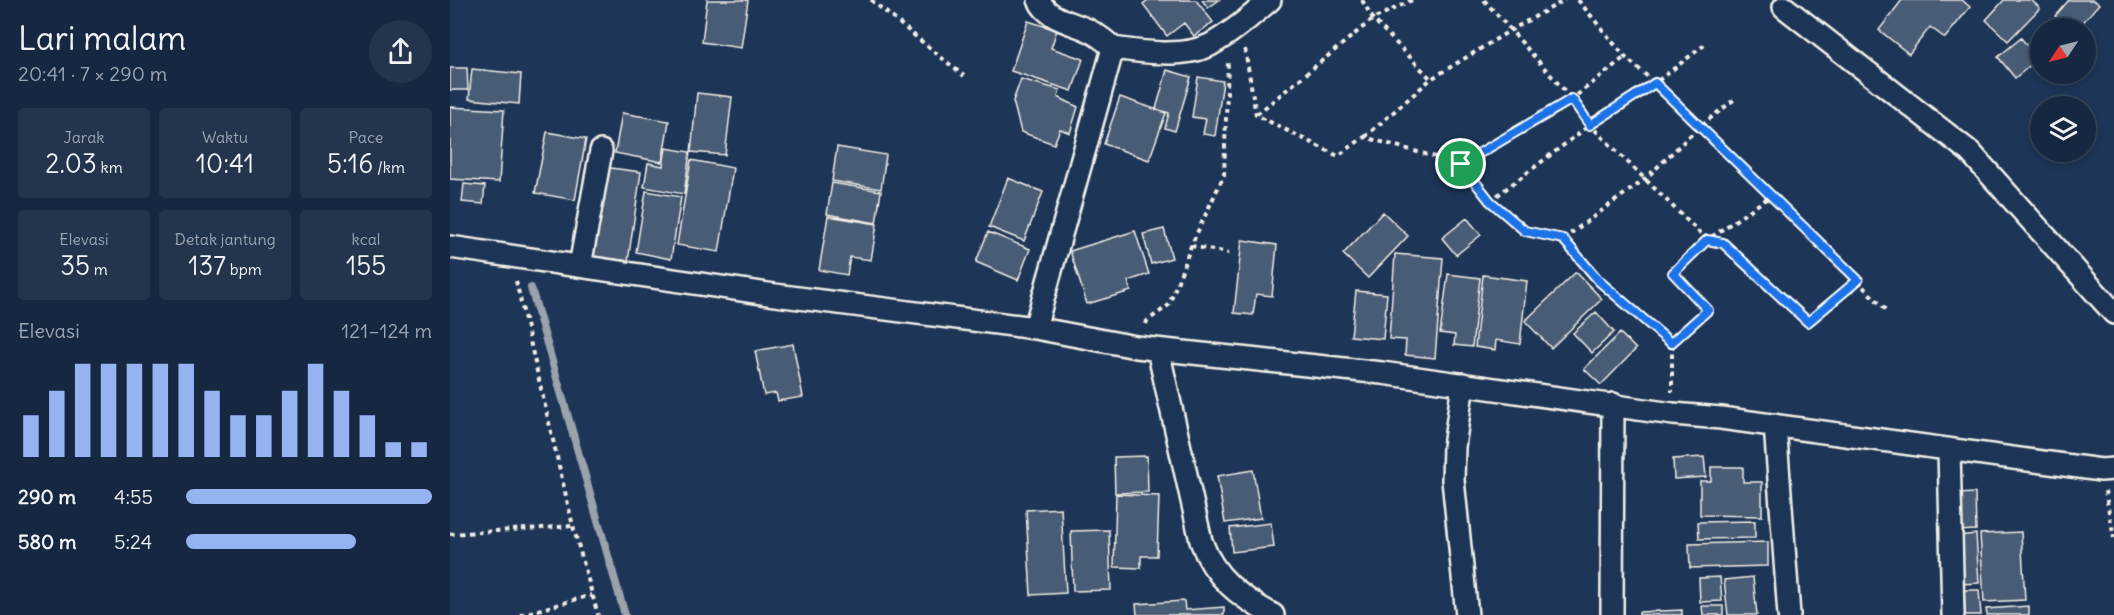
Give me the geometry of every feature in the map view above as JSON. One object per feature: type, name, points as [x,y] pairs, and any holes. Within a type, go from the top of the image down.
[{"type":"street","points":[[1039,0],[1049,14],[1090,31],[1113,48],[1153,53],[1207,46],[1235,29],[1270,0]]},
{"type":"street","points":[[1784,7],[1970,152],[2114,313]]},
{"type":"street","points":[[1035,328],[1113,48]]},
{"type":"street","points":[[580,266],[601,152]]},
{"type":"street","points":[[450,248],[775,295],[1035,328],[1158,350],[1382,373],[1672,414],[1775,425],[1949,450],[2108,469]]},
{"type":"street","points":[[1158,350],[1193,508],[1207,558],[1225,582],[1250,602],[1273,615]]},
{"type":"street","points":[[1463,384],[1454,447],[1453,480],[1467,615]]},
{"type":"street","points":[[1612,614],[1613,404]]},
{"type":"street","points":[[1775,425],[1789,615]]},
{"type":"street","points":[[1949,450],[1953,615]]},
{"type":"path","points":[[870,0],[964,76]]},
{"type":"path","points":[[1362,0],[1373,20],[1431,79]]},
{"type":"path","points":[[1256,115],[1373,20],[1412,0]]},
{"type":"path","points":[[1484,0],[1572,99],[1590,125],[1707,240],[1723,243],[1808,322],[1858,280]]},
{"type":"path","points":[[1235,29],[1256,115],[1338,156],[1364,137],[1431,79],[1565,0]]},
{"type":"path","points":[[1578,0],[1625,57],[1772,195],[1888,312]]},
{"type":"path","points":[[1136,347],[1147,321],[1169,305],[1191,246],[1224,175],[1235,29]]},
{"type":"path","points":[[1490,201],[1590,125],[1655,83],[1707,43]]},
{"type":"path","points":[[1461,164],[1572,99],[1625,57]]},
{"type":"path","points":[[1563,239],[1645,178],[1699,127],[1735,99]]},
{"type":"path","points":[[1364,137],[1461,164],[1490,201],[1525,231],[1563,239],[1599,281],[1671,343],[1672,414]]},
{"type":"path","points":[[1671,343],[1708,310],[1673,273],[1707,240],[1772,195]]},
{"type":"path","points":[[1191,246],[1229,253]]},
{"type":"path","points":[[510,256],[573,526],[598,615]]},
{"type":"path","points":[[2108,469],[2114,538]]},
{"type":"path","points":[[450,534],[573,526]]},
{"type":"path","points":[[520,615],[592,594]]},
{"type":"building","points":[[707,0],[748,0],[741,48],[702,42]]},
{"type":"building","points":[[1148,0],[1196,0],[1213,22],[1194,36],[1184,23],[1167,36],[1143,4]]},
{"type":"building","points":[[1202,0],[1219,0],[1208,8]]},
{"type":"building","points":[[1902,0],[1962,0],[1970,7],[1945,38],[1930,27],[1909,54],[1879,30]]},
{"type":"building","points":[[2004,0],[2031,0],[2040,8],[2008,41],[1986,20]]},
{"type":"building","points":[[2069,0],[2093,0],[2099,4],[2087,18],[2057,18],[2055,16]]},
{"type":"building","points":[[1028,21],[1057,30],[1051,48],[1083,59],[1072,91],[1011,71]]},
{"type":"building","points":[[2021,38],[2030,49],[2030,66],[2015,78],[1998,57]]},
{"type":"building","points":[[450,68],[467,68],[468,90],[450,90]]},
{"type":"building","points":[[472,69],[521,74],[519,104],[469,99]]},
{"type":"building","points":[[1167,70],[1191,77],[1175,131],[1165,128],[1169,113],[1156,109]]},
{"type":"building","points":[[1198,77],[1223,81],[1215,136],[1203,134],[1206,119],[1192,117]]},
{"type":"building","points":[[1021,79],[1060,90],[1058,97],[1078,107],[1070,133],[1060,129],[1054,144],[1021,132],[1013,101]]},
{"type":"building","points":[[697,93],[732,97],[725,155],[691,152]]},
{"type":"building","points":[[1120,97],[1166,113],[1149,160],[1104,144]]},
{"type":"building","points":[[450,107],[504,110],[499,182],[450,179]]},
{"type":"building","points":[[622,113],[669,121],[662,162],[615,153]]},
{"type":"building","points":[[547,132],[586,139],[575,200],[535,193]]},
{"type":"building","points":[[837,147],[886,155],[881,189],[832,181]]},
{"type":"building","points":[[666,148],[690,152],[684,194],[644,187],[648,163],[663,166]]},
{"type":"building","points":[[691,160],[733,168],[719,252],[677,245]]},
{"type":"building","points":[[603,167],[641,172],[628,261],[591,256]]},
{"type":"building","points":[[1008,178],[1043,192],[1024,241],[989,227]]},
{"type":"building","points":[[832,183],[881,191],[876,223],[827,214]]},
{"type":"building","points":[[464,184],[485,186],[483,204],[462,202]]},
{"type":"building","points":[[646,191],[681,197],[671,259],[636,252]]},
{"type":"building","points":[[1383,212],[1408,236],[1368,278],[1343,254]]},
{"type":"building","points":[[828,216],[877,224],[871,260],[850,257],[847,275],[819,270]]},
{"type":"building","points":[[1467,218],[1481,235],[1456,255],[1442,238]]},
{"type":"building","points":[[1164,229],[1172,258],[1151,264],[1143,234]]},
{"type":"building","points":[[1135,231],[1149,274],[1128,281],[1131,291],[1087,304],[1070,251]]},
{"type":"building","points":[[988,232],[1030,249],[1018,280],[976,262]]},
{"type":"building","points":[[1242,240],[1277,245],[1272,296],[1256,294],[1253,315],[1234,313]]},
{"type":"building","points":[[1395,254],[1443,258],[1435,358],[1405,355],[1406,340],[1389,339]]},
{"type":"building","points":[[1576,272],[1602,299],[1551,348],[1525,321]]},
{"type":"building","points":[[1448,274],[1480,278],[1472,347],[1454,345],[1455,335],[1440,333]]},
{"type":"building","points":[[1483,275],[1527,281],[1520,344],[1496,340],[1495,350],[1475,347]]},
{"type":"building","points":[[1356,291],[1387,294],[1383,339],[1351,336]]},
{"type":"building","points":[[1596,312],[1614,332],[1592,353],[1573,333]]},
{"type":"building","points":[[1620,333],[1636,349],[1601,385],[1584,369]]},
{"type":"building","points":[[793,344],[803,397],[778,401],[776,393],[764,395],[755,351]]},
{"type":"building","points":[[1147,456],[1148,492],[1115,493],[1114,457]]},
{"type":"building","points":[[1704,457],[1706,477],[1674,479],[1673,459]]},
{"type":"building","points":[[1711,467],[1743,467],[1743,482],[1762,482],[1762,516],[1700,515],[1700,481],[1711,481]]},
{"type":"building","points":[[1253,470],[1261,518],[1225,523],[1217,476]]},
{"type":"building","points":[[1975,493],[1976,530],[1957,531],[1956,494]]},
{"type":"building","points":[[1116,494],[1159,496],[1157,556],[1141,556],[1141,568],[1114,567]]},
{"type":"building","points":[[1061,508],[1066,593],[1031,595],[1026,510]]},
{"type":"building","points":[[1755,521],[1755,538],[1699,539],[1698,522]]},
{"type":"building","points":[[1271,523],[1274,547],[1232,552],[1230,528]]},
{"type":"building","points":[[1109,530],[1111,590],[1073,591],[1071,531]]},
{"type":"building","points":[[2021,532],[2025,600],[1984,602],[1980,534]]},
{"type":"building","points":[[1976,534],[1979,583],[1961,584],[1958,536]]},
{"type":"building","points":[[1768,542],[1768,566],[1690,568],[1689,544]]},
{"type":"building","points":[[1720,577],[1722,601],[1700,602],[1699,578]]},
{"type":"building","points":[[1753,577],[1757,615],[1728,615],[1724,580]]},
{"type":"building","points":[[1964,590],[1979,590],[1981,615],[1965,615]]},
{"type":"building","points":[[1184,601],[1185,610],[1224,607],[1224,615],[1137,615],[1136,604]]},
{"type":"building","points":[[1702,606],[1723,606],[1723,615],[1703,615]]},
{"type":"building","points":[[2029,606],[2029,615],[1987,615],[1986,609]]},
{"type":"building","points":[[1682,610],[1682,615],[1639,615],[1639,612]]},
{"type":"waterway","points":[[531,288],[625,615]]},
{"type":"route","points":[[1655,83],[1858,280],[1808,322],[1723,243],[1707,240],[1673,273],[1708,310],[1671,343],[1599,281],[1563,239],[1525,231],[1490,201],[1461,164],[1572,99],[1590,125],[1655,83]]}]
